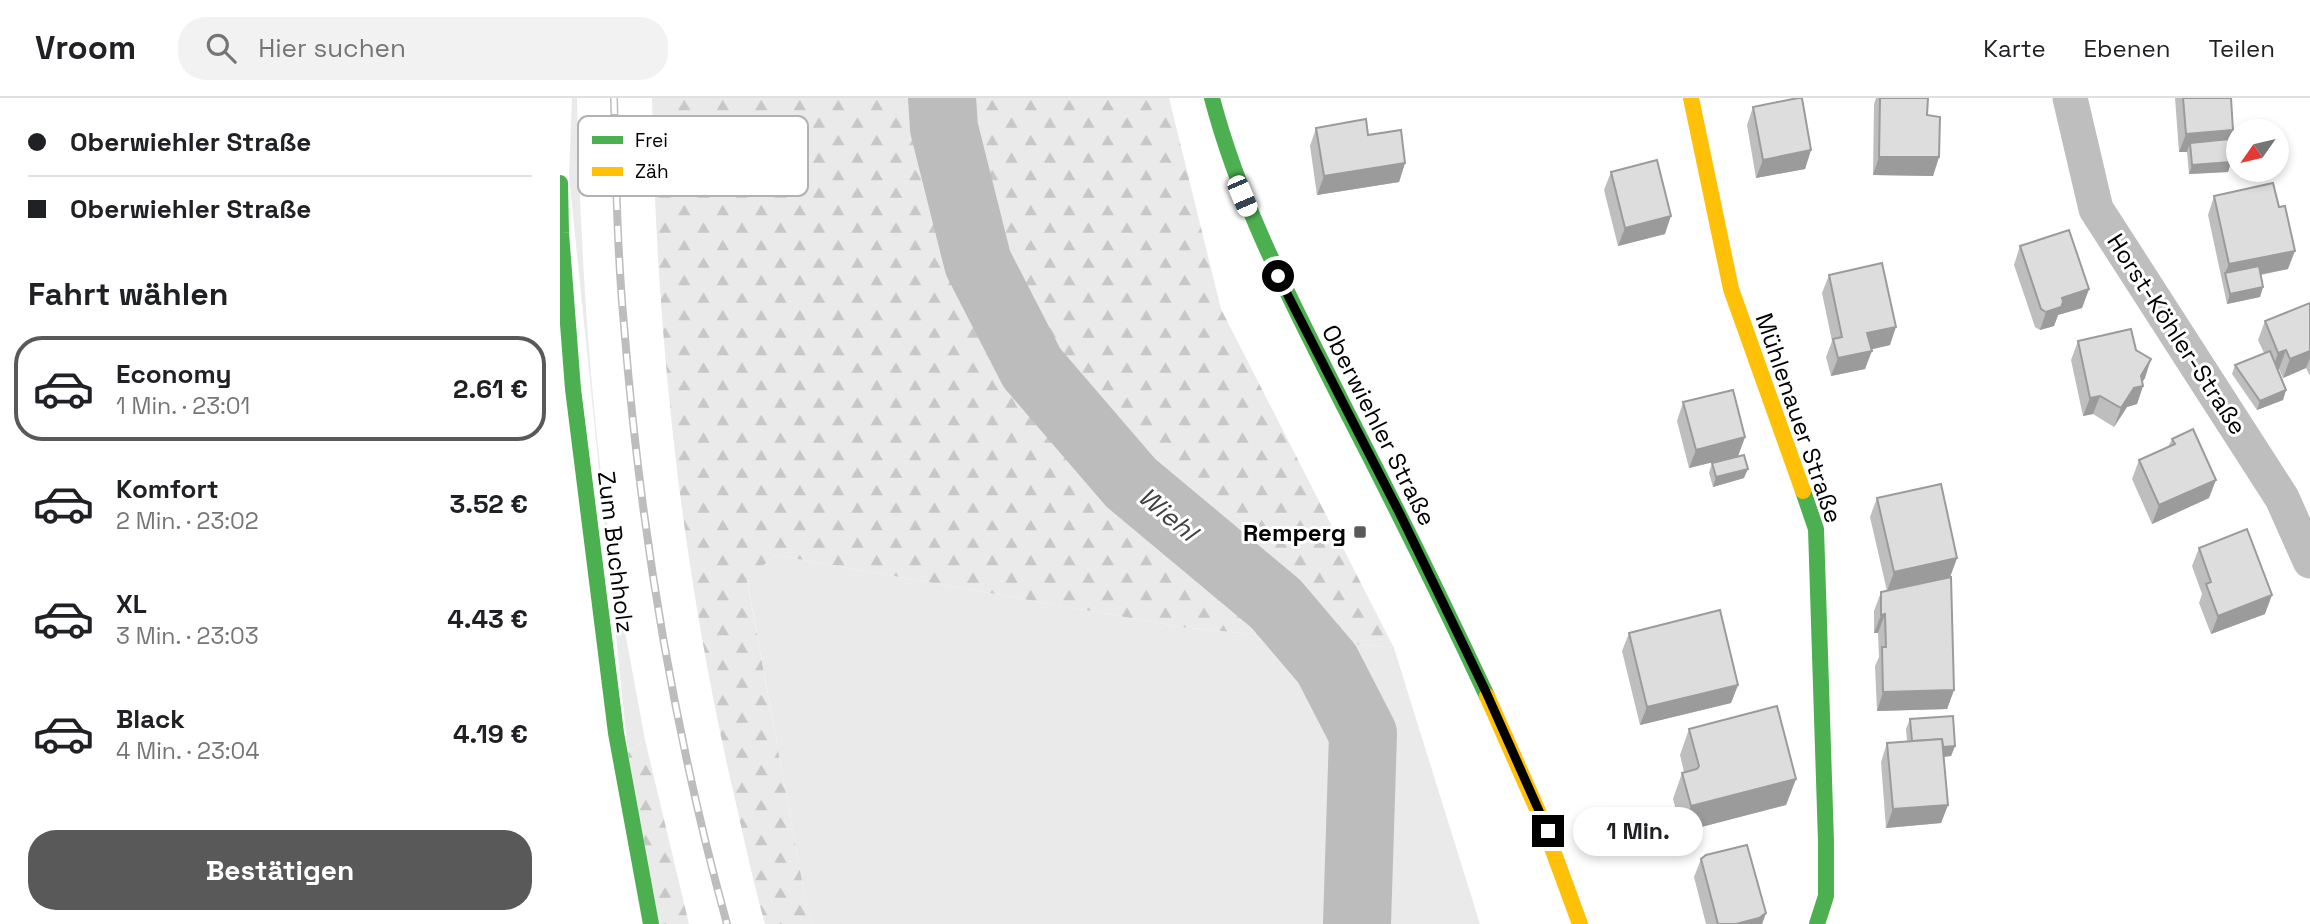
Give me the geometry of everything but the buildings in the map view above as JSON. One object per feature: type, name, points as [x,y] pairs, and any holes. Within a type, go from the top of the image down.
[{"type":"street","name":"Oberwiehler Straße","points":[[1212,98],[1217,122],[1242,196],[1269,261],[1400,514],[1486,692],[1538,806],[1580,924]]},
{"type":"street","name":"Mühlenauer Straße","points":[[1691,98],[1731,289],[1816,529],[1826,842],[1825,896],[1817,924]]},
{"type":"street","name":"Horst-Köhler-Straße","points":[[2070,98],[2096,209],[2282,498],[2310,561]]},
{"type":"street","name":"Zum Buchholz","points":[[560,183],[561,233],[573,389],[616,733],[651,924]]},
{"type":"green space","points":[[572,98],[577,98],[578,196],[596,427],[609,536],[645,740],[628,753],[569,176]]},
{"type":"green space","points":[[652,98],[1169,98],[1221,309],[1394,648],[1181,627],[775,555],[747,580],[807,908],[813,924],[765,924],[715,709],[699,623],[675,449],[655,196],[808,196],[808,116],[652,116]]},
{"type":"green space","points":[[775,555],[1181,627],[1394,648],[1480,924],[813,924],[807,908],[747,579]]},
{"type":"green space","points":[[645,740],[689,924],[659,924],[628,753]]},
{"type":"waterway","name":"Wiehl","points":[[942,98],[944,128],[978,263],[1032,368],[1131,483],[1276,604],[1327,664],[1363,734],[1357,924]]},
{"type":"railway","points":[[614,98],[614,116]]},
{"type":"railway","points":[[617,196],[631,400],[649,551],[690,776],[727,924]]},
{"type":"traffic: fast","points":[[1212,98],[1238,179],[1271,257],[1487,696]]},
{"type":"traffic: fast","points":[[560,183],[561,233],[573,389],[616,733],[651,924]]},
{"type":"traffic: fast","points":[[1803,491],[1816,529],[1826,842],[1826,896],[1817,924]]},
{"type":"traffic: slow","points":[[1691,98],[1731,289],[1803,491]]},
{"type":"traffic: slow","points":[[1487,696],[1541,818],[1580,924]]},
{"type":"place","name":"Remperg","points":[[1360,532]]},
{"type":"route","points":[[1278,276],[1400,514],[1486,692],[1548,831]]}]
